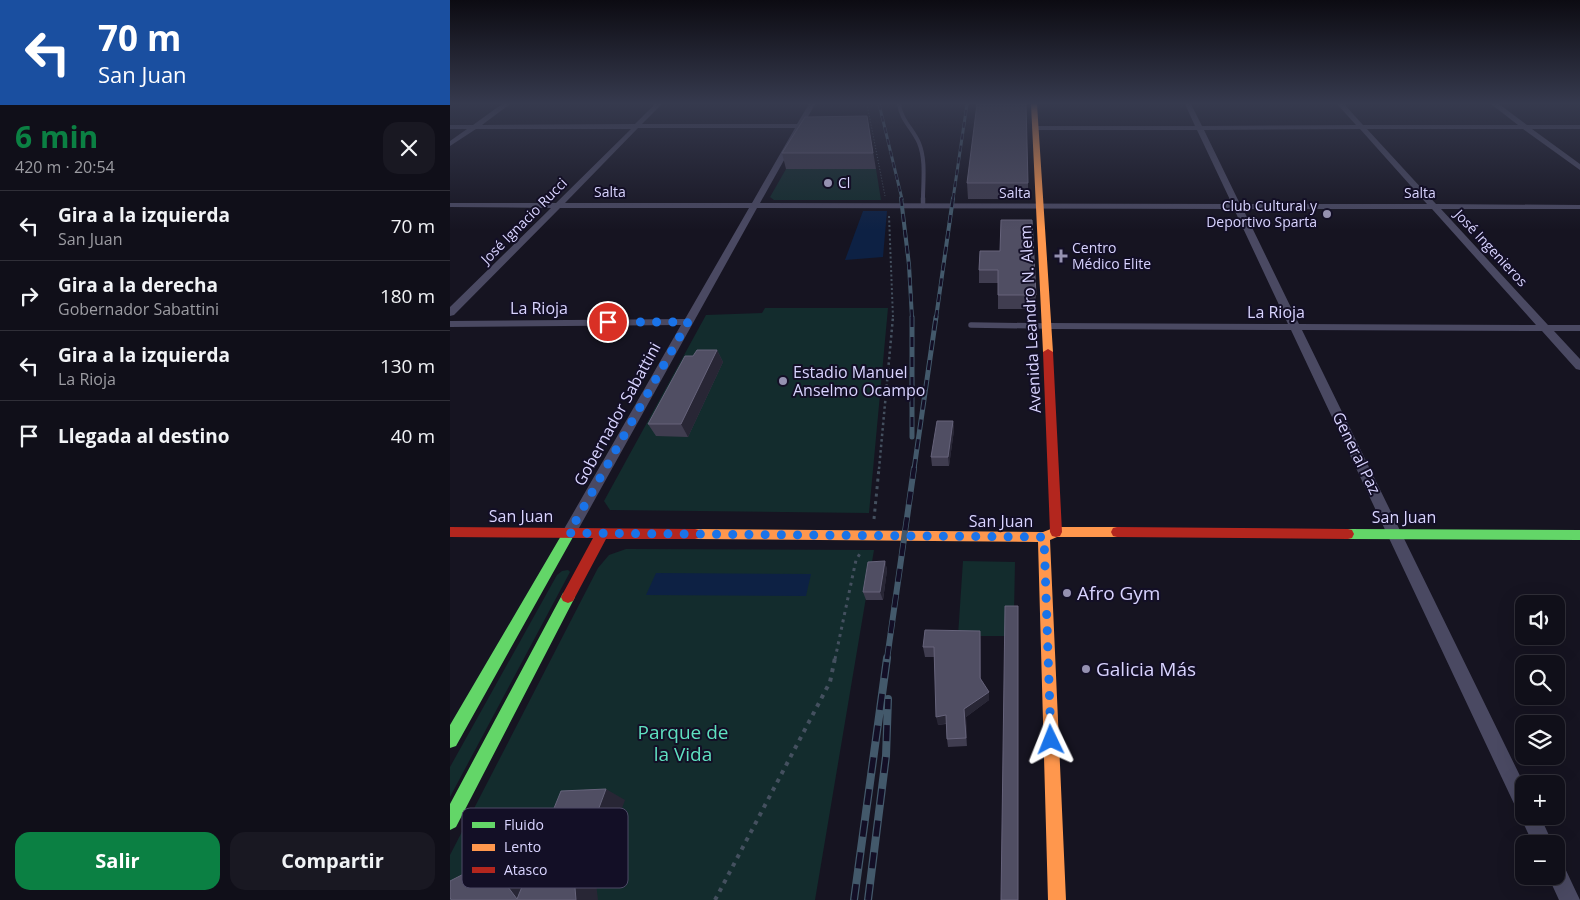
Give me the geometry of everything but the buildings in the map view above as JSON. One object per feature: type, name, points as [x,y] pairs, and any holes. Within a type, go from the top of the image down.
[{"type":"street","name":"José Ignacio Rucci","points":[[450,313],[618,146]]},
{"type":"street","name":"Gobernador Sabattini","points":[[450,740],[753,206],[791,146]]},
{"type":"street","name":"Avenida Leandro N. Alem","points":[[1037,146],[1042,206],[1056,532]]},
{"type":"street","name":"General Paz","points":[[1208,146],[1515,784]]},
{"type":"street","name":"José Ingenieros","points":[[1378,146],[1580,366]]},
{"type":"street","points":[[1550,146],[1580,168]]},
{"type":"street","points":[[1566,158],[1580,157]]},
{"type":"street","name":"Salta","points":[[450,205],[1580,207]]},
{"type":"street","name":"La Rioja","points":[[450,324],[688,322]]},
{"type":"street","name":"La Rioja","points":[[1047,326],[1580,328]]},
{"type":"street","name":"San Juan","points":[[450,532],[1044,537],[1056,532],[1580,535]]},
{"type":"street","points":[[450,821],[602,534]]},
{"type":"street","points":[[1044,537],[1057,900]]},
{"type":"street","points":[[1563,885],[1570,900]]},
{"type":"lane","points":[[920,146],[923,206]]},
{"type":"lane","name":"La Rioja","points":[[971,325],[1047,326]]},
{"type":"path","points":[[715,900],[830,682],[856,560],[869,536],[876,512],[894,309],[887,206],[876,146]]},
{"type":"green space","name":"Cl","points":[[786,169],[876,169],[881,200],[774,200],[770,197]]},
{"type":"green space","points":[[765,308],[888,308],[869,513],[610,510],[604,501],[706,315],[762,313]]},
{"type":"green space","name":"Parque de la Vida","points":[[626,549],[874,550],[815,900],[450,900],[450,855],[462,832],[462,888],[628,888],[628,808],[474,808],[598,568],[609,555]]},
{"type":"green space","points":[[963,561],[1015,562],[1014,612],[1005,636],[958,636]]},
{"type":"green space","points":[[568,570],[570,572],[450,797],[450,767],[557,575],[562,571]]},
{"type":"water","points":[[863,211],[887,211],[883,257],[845,260]]},
{"type":"water","points":[[656,573],[811,574],[806,596],[646,595]]},
{"type":"railway","points":[[889,146],[902,199]]},
{"type":"railway","points":[[953,199],[961,146]]},
{"type":"railway","points":[[901,198],[909,265],[912,318]]},
{"type":"railway","points":[[936,318],[953,198]]},
{"type":"railway","points":[[914,469],[936,317]]},
{"type":"railway","points":[[912,318],[912,437]]},
{"type":"railway","points":[[887,659],[914,468]]},
{"type":"railway","points":[[854,900],[887,658]]},
{"type":"railway","points":[[868,900],[886,756],[888,699]]},
{"type":"traffic: fast","points":[[450,740],[569,533]]},
{"type":"traffic: fast","points":[[1348,534],[1580,535]]},
{"type":"traffic: fast","points":[[450,821],[568,597]]},
{"type":"traffic: slow","points":[[1036,146],[1048,352]]},
{"type":"traffic: slow","points":[[695,534],[1044,537],[1056,532],[1117,532]]},
{"type":"traffic: slow","points":[[1044,537],[1057,900]]},
{"type":"traffic: jam","points":[[1048,352],[1056,532]]},
{"type":"traffic: jam","points":[[450,532],[695,534]]},
{"type":"traffic: jam","points":[[1117,532],[1348,534]]},
{"type":"traffic: jam","points":[[568,597],[602,533]]},
{"type":"place","name":"Cl","points":[[828,183]]},
{"type":"place","name":"Club Cultural y Deportivo Sparta","points":[[1327,214]]},
{"type":"place","name":"Centro Médico Elite","points":[[1061,256]]},
{"type":"place","name":"Estadio Manuel Anselmo Ocampo","points":[[783,381]]},
{"type":"place","name":"Afro Gym","points":[[1067,593]]},
{"type":"place","name":"Galicia Más","points":[[1086,669]]},
{"type":"route","points":[[608,322],[688,322],[569,533],[1044,537],[1051,740]]}]
